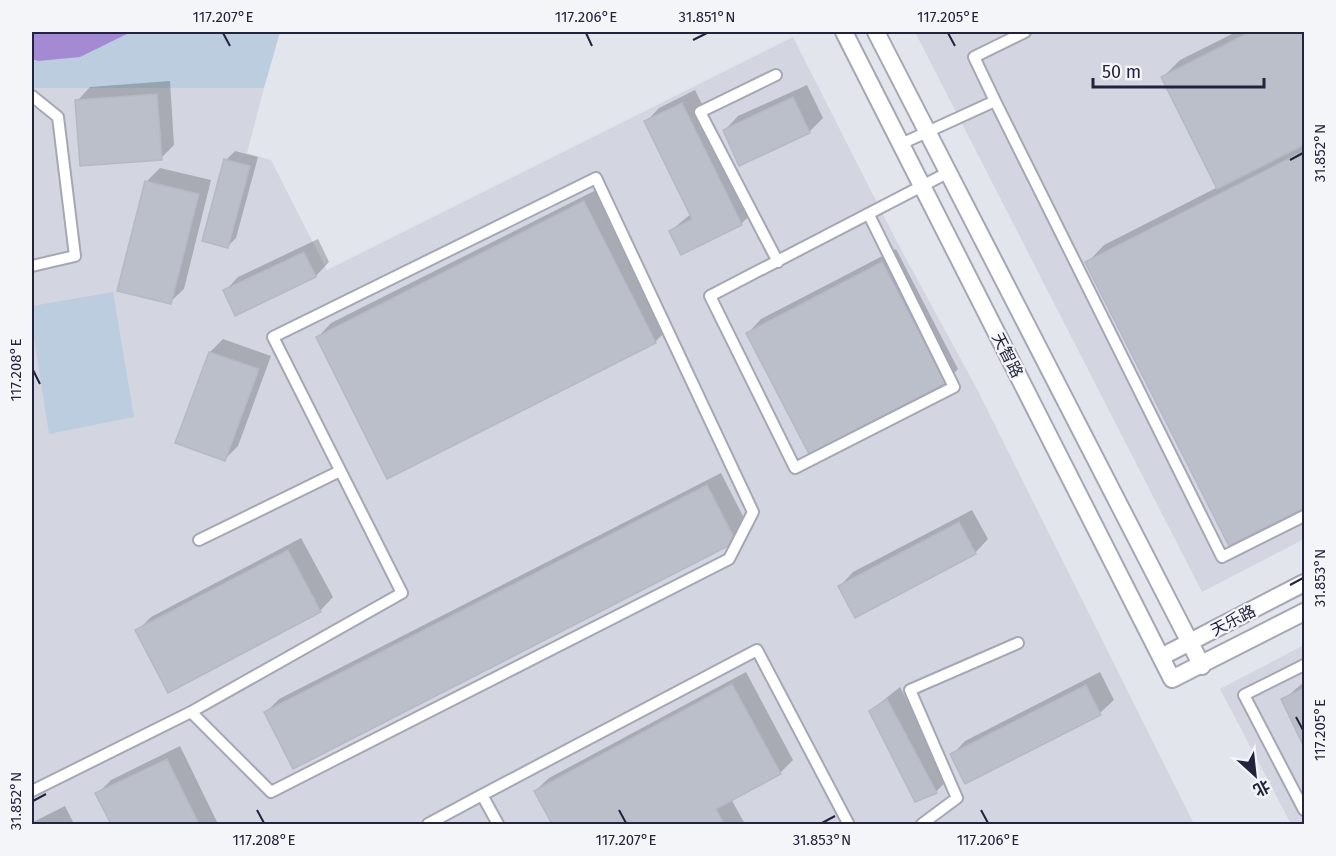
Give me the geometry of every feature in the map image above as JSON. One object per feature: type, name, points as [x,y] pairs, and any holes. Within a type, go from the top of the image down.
[{"type":"street","name":"天智路","points":[[844,32],[1172,679]]},
{"type":"street","name":"天智路","points":[[876,32],[1202,666]]},
{"type":"street","name":"天乐路","points":[[1161,657],[1305,583]]},
{"type":"street","name":"天乐路","points":[[1172,679],[1202,666],[1305,612]]},
{"type":"lane","points":[[1025,32],[974,57],[1222,557],[1305,516]]},
{"type":"lane","points":[[776,75],[700,112],[778,262]]},
{"type":"lane","points":[[32,96],[58,117],[75,256],[32,266]]},
{"type":"lane","points":[[901,144],[995,101]]},
{"type":"lane","points":[[869,215],[954,387],[795,468],[710,296],[949,172]]},
{"type":"lane","points":[[32,791],[191,712],[402,593],[273,337],[596,178],[753,512],[729,559],[271,792],[191,712]]},
{"type":"lane","points":[[200,540],[340,471]]},
{"type":"lane","points":[[922,825],[957,798],[910,690],[1018,643]]},
{"type":"lane","points":[[428,825],[757,650],[848,823]]},
{"type":"lane","points":[[1305,665],[1244,695],[1305,810]]},
{"type":"lane","points":[[482,795],[498,825]]},
{"type":"shaded area","points":[[32,32],[280,32],[264,88],[32,88]]},
{"type":"shaded area","points":[[32,32],[131,32],[80,57],[38,61],[32,59]]},
{"type":"shaded area","points":[[915,32],[1304,32],[1304,539],[1202,592]]},
{"type":"shaded area","points":[[793,37],[896,240],[977,389],[1194,824],[32,824],[32,88],[264,88],[247,153],[271,160],[327,270]]},
{"type":"shaded area","points":[[113,292],[134,417],[49,434],[32,325],[32,306]]},
{"type":"shaded area","points":[[1304,645],[1304,824],[1291,824],[1220,689]]},
{"type":"building","points":[[1250,32],[1304,32],[1304,145],[1217,189],[1161,77]]},
{"type":"building","points":[[157,94],[162,160],[80,166],[75,100]]},
{"type":"building","points":[[793,97],[810,133],[739,166],[723,130]]},
{"type":"building","points":[[682,103],[742,225],[681,255],[669,231],[692,219],[644,121]]},
{"type":"building","points":[[1304,151],[1304,508],[1229,546],[1085,262]]},
{"type":"building","points":[[224,159],[250,166],[228,248],[202,241]]},
{"type":"building","points":[[145,181],[199,194],[171,304],[117,291]]},
{"type":"building","points":[[584,201],[656,343],[387,479],[316,337]]},
{"type":"building","points":[[304,252],[316,277],[235,316],[223,290]]},
{"type":"building","points":[[882,262],[946,383],[809,454],[746,333]]},
{"type":"building","points":[[209,352],[259,369],[225,461],[175,443]]},
{"type":"building","points":[[707,485],[736,542],[293,769],[264,712]]},
{"type":"building","points":[[959,522],[976,554],[855,618],[838,586]]},
{"type":"building","points":[[288,550],[321,612],[168,693],[135,630]]},
{"type":"building","points":[[732,684],[781,774],[716,809],[724,824],[552,824],[534,791]]},
{"type":"building","points":[[1086,685],[1101,715],[965,784],[950,754]]},
{"type":"building","points":[[1304,688],[1304,747],[1281,699]]},
{"type":"building","points":[[887,699],[937,793],[915,802],[869,711]]},
{"type":"building","points":[[167,759],[199,824],[111,824],[95,793]]}]
